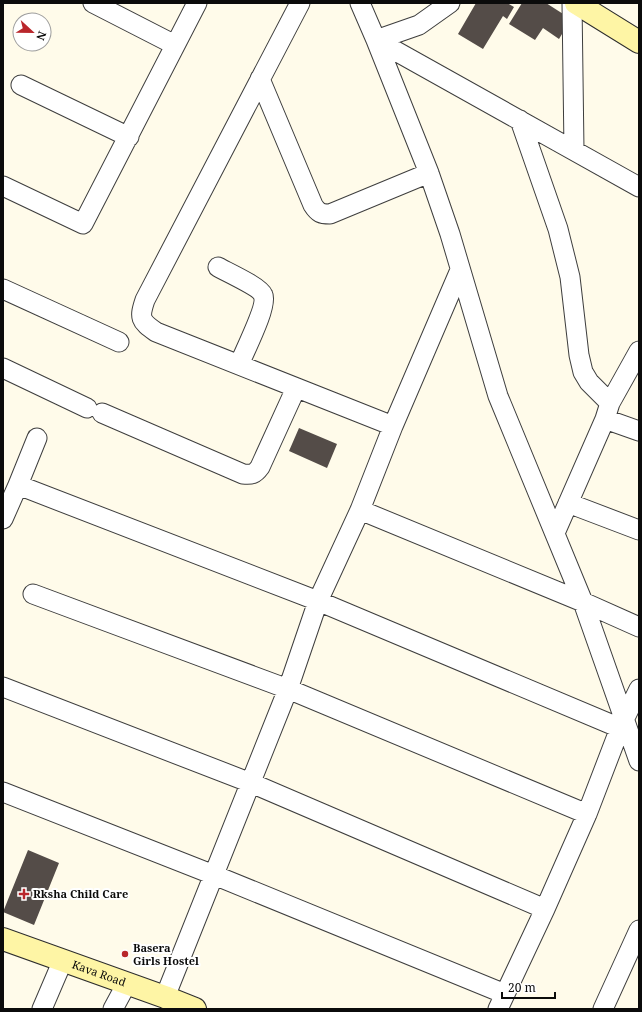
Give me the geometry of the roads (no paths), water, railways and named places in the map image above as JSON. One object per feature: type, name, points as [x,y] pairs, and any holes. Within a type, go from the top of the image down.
[{"type":"main road","points":[[576,3],[639,42]]},
{"type":"main road","name":"Kava Road","points":[[3,939],[195,1009]]},
{"type":"street","points":[[93,3],[175,45]]},
{"type":"street","points":[[3,186],[83,224],[197,3]]},
{"type":"street","points":[[300,3],[145,300],[141,313],[144,324],[156,332],[393,426]]},
{"type":"street","points":[[360,3],[428,174],[460,270],[498,396],[583,602],[622,724],[639,761]]},
{"type":"street","points":[[376,40],[419,25],[450,3]]},
{"type":"street","points":[[572,3],[574,150]]},
{"type":"street","points":[[376,40],[639,187]]},
{"type":"street","points":[[260,79],[314,205],[317,211],[322,214],[330,214],[428,174]]},
{"type":"street","points":[[21,85],[129,137]]},
{"type":"street","points":[[520,120],[558,229],[570,277],[579,355],[583,372],[608,411],[639,431]]},
{"type":"street","points":[[218,267],[257,289],[263,294],[264,301],[262,311],[239,365]]},
{"type":"street","points":[[165,997],[288,689],[318,601],[360,510],[393,426],[460,270]]},
{"type":"street","points":[[3,289],[119,342]]},
{"type":"street","points":[[555,533],[608,411],[639,351]]},
{"type":"street","points":[[3,368],[94,411],[243,474],[250,475],[256,473],[260,467],[296,388]]},
{"type":"street","points":[[3,519],[37,438]]},
{"type":"street","points":[[18,485],[318,601],[622,724]]},
{"type":"street","points":[[568,503],[639,530]]},
{"type":"street","points":[[360,510],[583,602],[639,627]]},
{"type":"street","points":[[34,594],[288,689],[587,814]]},
{"type":"street","points":[[3,687],[251,783],[545,909]]},
{"type":"street","points":[[3,792],[214,875],[501,1001],[545,909],[587,814],[622,724],[639,689]]},
{"type":"street","points":[[603,1009],[639,930]]},
{"type":"street","points":[[42,1009],[64,960]]},
{"type":"street","points":[[113,1009],[127,983]]},
{"type":"place","name":"Rksha Child Care","points":[[24,894]]},
{"type":"place","name":"Basera Girls Hostel","points":[[125,954]]}]
